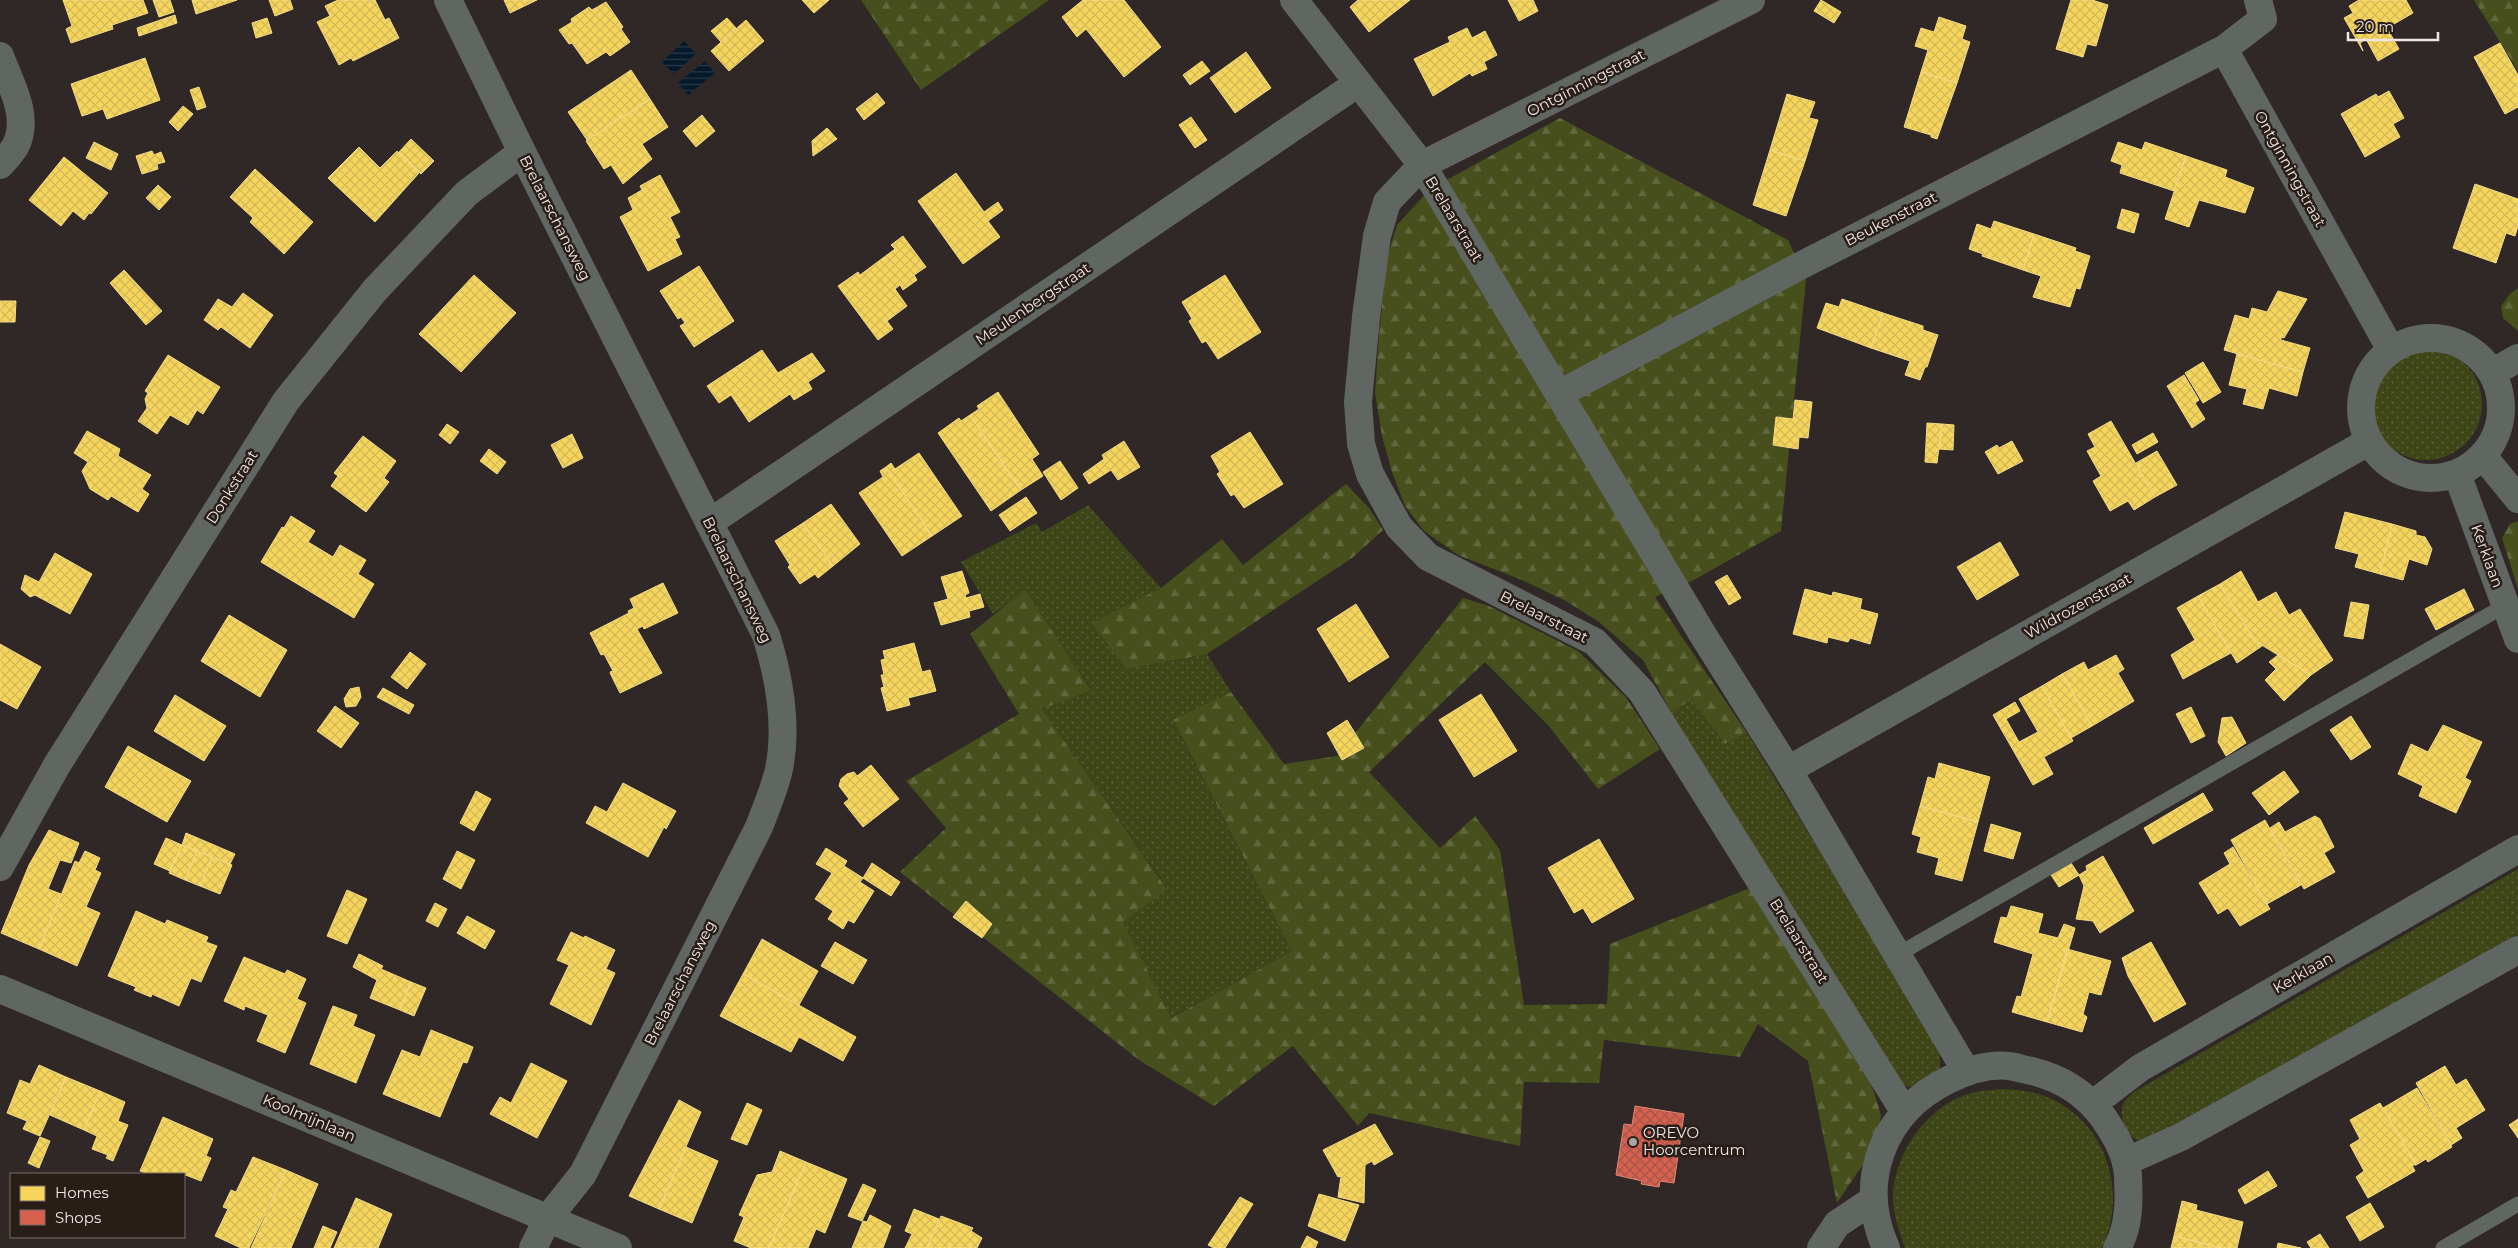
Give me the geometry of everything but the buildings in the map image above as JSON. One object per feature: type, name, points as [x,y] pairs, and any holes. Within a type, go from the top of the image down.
[{"type":"street","name":"Brelaarschansweg","points":[[448,0],[522,152],[766,635],[776,667],[782,728],[780,768],[759,827],[587,1165],[548,1218],[533,1248]]},
{"type":"street","name":"Brelaarstraat","points":[[1294,0],[1357,84],[1422,165],[1703,635],[1788,770],[1966,1071]]},
{"type":"street","name":"Ontginningstraat","points":[[1422,165],[1751,0]]},
{"type":"street","points":[[2224,49],[2263,19],[2258,0]]},
{"type":"street","name":"Ontginningstraat","points":[[2224,49],[2391,350]]},
{"type":"street","name":"Beukenstraat","points":[[1560,394],[1796,268],[2224,49]]},
{"type":"street","points":[[0,56],[22,121],[16,146],[0,165]]},
{"type":"street","name":"Meulenbergstraat","points":[[709,523],[1357,84]]},
{"type":"street","name":"Donkstraat","points":[[0,867],[57,765],[286,402],[375,290],[466,193],[522,152]]},
{"type":"street","name":"Brelaarstraat","points":[[1422,165],[1388,202],[1377,236],[1366,316],[1358,402],[1361,444],[1370,474],[1399,527],[1428,557],[1595,642],[1642,692],[1904,1111]]},
{"type":"street","points":[[2418,338],[2447,340],[2473,352],[2492,373],[2501,402],[2498,431],[2483,456],[2471,467],[2457,474],[2437,479],[2416,478],[2397,470],[2381,458],[2368,442],[2363,428],[2360,399],[2370,371],[2391,350],[2418,338]]},
{"type":"street","points":[[2492,373],[2518,358]]},
{"type":"street","name":"Wildrozenstraat","points":[[1788,770],[2368,442]]},
{"type":"street","points":[[2483,456],[2518,499]]},
{"type":"street","name":"Kerklaan","points":[[2457,474],[2518,639]]},
{"type":"street","name":"Kerklaan","points":[[2093,1104],[2140,1068],[2518,849]]},
{"type":"street","points":[[2127,1161],[2181,1137],[2518,950]]},
{"type":"street","name":"Koolmijnlaan","points":[[0,990],[618,1248]]},
{"type":"street","points":[[1886,1248],[1880,1236],[1874,1200],[1876,1168],[1886,1140],[1904,1111],[1926,1091],[1966,1071],[2008,1066],[2050,1076],[2074,1089],[2093,1104],[2116,1136],[2127,1161],[2129,1205],[2121,1240],[2116,1248]]},
{"type":"street","points":[[1821,1248],[1837,1224],[1874,1200]]},
{"type":"lane","points":[[1897,955],[2506,605]]},
{"type":"lane","points":[[2443,1248],[2518,1204]]},
{"type":"green space","points":[[861,0],[1049,0],[921,90]]},
{"type":"green space","points":[[2474,0],[2518,0],[2518,71]]},
{"type":"green space","points":[[1560,118],[1788,240],[1806,279],[1781,531],[1694,580],[1655,597],[1747,733],[1725,744],[1692,700],[1671,712],[1643,660],[1599,622],[1566,601],[1522,580],[1458,555],[1424,531],[1405,506],[1392,472],[1382,436],[1375,393],[1379,335],[1387,258],[1397,225],[1430,189]]},
{"type":"green space","points":[[2518,288],[2518,331],[2503,318],[2501,306],[2510,294]]},
{"type":"green space","points":[[2426,348],[2447,352],[2466,364],[2478,383],[2482,404],[2478,425],[2466,444],[2447,456],[2426,460],[2405,456],[2386,444],[2374,425],[2370,404],[2374,383],[2386,364],[2405,352]]},
{"type":"green space","points":[[1346,484],[1369,508],[1383,530],[1352,558],[1207,654],[1126,669],[1092,623],[1161,588],[1222,539],[1243,565]]},
{"type":"green space","points":[[1088,505],[1161,588],[1093,623],[1126,669],[1207,654],[1231,692],[1173,721],[1292,951],[1170,1018],[1123,922],[1167,888],[1042,709],[1091,689],[1025,591],[993,614],[961,562],[1036,523],[1042,532]]},
{"type":"green space","points":[[2518,521],[2518,589],[2502,538],[2510,524]]},
{"type":"green space","points":[[1025,590],[1091,690],[1042,709],[1167,889],[1123,922],[1171,1018],[1292,951],[1173,720],[1231,692],[1284,764],[1337,756],[1463,598],[1489,606],[1578,651],[1625,696],[1660,749],[1598,789],[1548,725],[1485,662],[1369,772],[1440,848],[1475,816],[1500,850],[1524,1005],[1607,1004],[1610,944],[1750,888],[1853,1047],[1874,1092],[1881,1115],[1877,1143],[1837,1203],[1808,1061],[1758,1024],[1740,1057],[1604,1040],[1599,1083],[1524,1082],[1520,1146],[1369,1113],[1358,1126],[1293,1046],[1214,1106],[1139,1060],[900,872],[946,828],[906,781],[1019,714],[970,634]]},
{"type":"green space","points":[[1692,700],[1725,744],[1747,733],[1940,1047],[1940,1075],[1919,1089],[1905,1086],[1896,1081],[1671,712]]},
{"type":"green space","points":[[2518,869],[2518,935],[2167,1136],[2154,1142],[2145,1142],[2132,1137],[2128,1132],[2122,1119],[2123,1104],[2134,1092]]},
{"type":"green space","points":[[1986,1090],[2020,1090],[2042,1095],[2068,1108],[2085,1123],[2098,1141],[2107,1161],[2112,1182],[2113,1204],[2110,1226],[2102,1248],[1905,1248],[1895,1216],[1893,1196],[1900,1162],[1908,1146],[1918,1130],[1930,1117],[1959,1097]]},
{"type":"water","points":[[684,41],[696,54],[674,74],[662,62]]},
{"type":"water","points":[[705,61],[715,73],[688,95],[678,83]]},
{"type":"place","name":"OREVO Hoorcentrum","points":[[1633,1142]]}]
